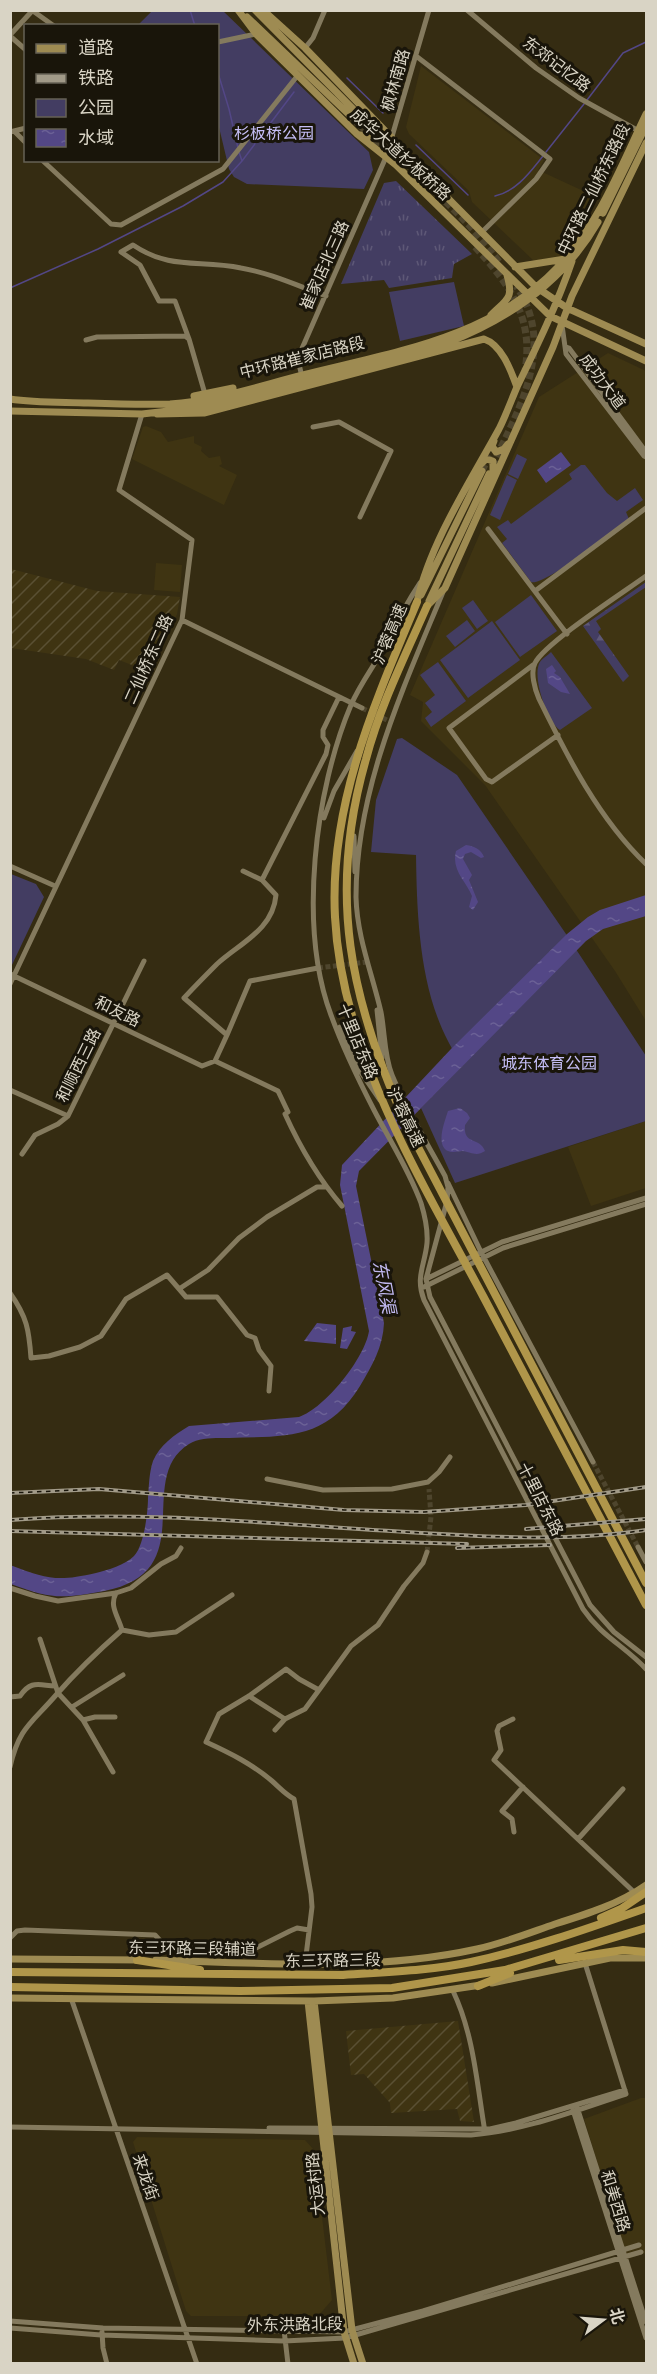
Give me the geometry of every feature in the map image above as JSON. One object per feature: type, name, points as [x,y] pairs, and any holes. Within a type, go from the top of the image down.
[{"type":"highway","name":"沪蓉高速","points":[[417,602],[377,696],[349,784],[336,862],[335,916],[347,997],[373,1086],[388,1110],[420,1179],[646,1605]]},
{"type":"highway","name":"沪蓉高速","points":[[427,606],[376,725],[360,780],[348,840],[345,872],[347,919],[358,995],[385,1077],[441,1195],[646,1581]]},
{"type":"highway","points":[[531,1947],[564,1931],[606,1917],[636,1896],[646,1892]]},
{"type":"highway","name":"东三环路三段","points":[[10,1972],[343,1975],[391,1972],[470,1962],[531,1947],[646,1907]]},
{"type":"highway","name":"东三环路三段","points":[[10,1987],[240,1990],[392,1988],[475,1976],[536,1963],[646,1928]]},
{"type":"highway","points":[[478,1986],[536,1963],[622,1950],[646,1952]]},
{"type":"highway","points":[[137,1960],[219,1974]]},
{"type":"main road","name":"成华大道杉板桥路","points":[[239,10],[256,34],[357,134],[387,157],[549,316],[646,361]]},
{"type":"main road","points":[[239,10],[365,121],[376,127],[368,137],[357,134]]},
{"type":"main road","points":[[255,10],[365,121]]},
{"type":"main road","name":"成华大道杉板桥路","points":[[263,10],[305,48],[365,121],[392,138],[404,154],[536,287],[567,308],[646,344]]},
{"type":"main road","name":"中环路二仙桥东路段","points":[[500,427],[541,339],[576,250],[646,108]]},
{"type":"main road","points":[[171,406],[435,341],[455,335],[496,315],[540,283],[573,249],[595,219],[646,114]]},
{"type":"main road","points":[[171,406],[195,408],[447,343],[483,328],[513,311],[561,272],[580,249],[610,201],[646,124]]},
{"type":"main road","name":"中环路二仙桥东路段","points":[[445,588],[553,347],[567,308],[646,143]]},
{"type":"main road","points":[[515,267],[567,259],[576,250]]},
{"type":"main road","name":"中环路崔家店路段","points":[[132,404],[205,394],[300,372],[477,324],[509,299],[511,289],[507,274]]},
{"type":"main road","points":[[599,339],[596,328],[603,325]]},
{"type":"main road","name":"中环路崔家店路段","points":[[10,411],[167,415],[204,412],[484,339],[489,341],[505,360],[517,387]]},
{"type":"main road","name":"中环路崔家店路段","points":[[10,399],[171,406]]},
{"type":"main road","name":"中环路崔家店路段","points":[[142,414],[171,406]]},
{"type":"main road","points":[[500,427],[492,444],[494,450],[499,452],[504,449],[513,437]]},
{"type":"main road","points":[[417,602],[421,581],[471,478],[500,427]]},
{"type":"main road","points":[[471,478],[483,461],[492,460],[495,470],[489,488]]},
{"type":"main road","points":[[417,602],[485,473],[427,606]]},
{"type":"main road","points":[[427,606],[445,588]]},
{"type":"main road","name":"东三环路三段辅道","points":[[10,1959],[361,1964],[477,1949],[506,1942],[636,1896],[646,1885]]},
{"type":"main road","points":[[10,1998],[311,2001],[393,1998],[453,1991],[610,1958],[646,1958]]},
{"type":"main road","name":"大运村路","points":[[311,2001],[354,2364]]},
{"type":"main road","name":"大运村路","points":[[349,2334],[363,2364]]},
{"type":"street","points":[[24,48],[10,36],[33,10],[51,24]]},
{"type":"street","points":[[305,48],[313,38],[325,10]]},
{"type":"street","name":"枫林南路","points":[[387,157],[429,10]]},
{"type":"street","name":"东郊记忆路","points":[[467,10],[536,68],[590,105],[637,130]]},
{"type":"street","points":[[219,42],[256,34]]},
{"type":"street","points":[[416,56],[550,159],[536,179],[481,233]]},
{"type":"street","points":[[44,162],[111,224],[125,224],[216,173],[236,154],[298,75]]},
{"type":"street","name":"崔家店北三路","points":[[305,386],[300,372],[300,353],[387,157]]},
{"type":"street","points":[[205,394],[175,301],[159,301],[140,265],[121,252],[133,244],[146,253],[165,261],[242,268],[326,296]]},
{"type":"street","name":"成功大道","points":[[561,322],[566,354],[646,457]]},
{"type":"street","points":[[86,340],[97,337],[177,335],[189,339]]},
{"type":"street","name":"成功大道","points":[[566,347],[646,452]]},
{"type":"street","name":"二仙桥东二路","points":[[10,984],[182,620],[192,540],[119,490],[142,414]]},
{"type":"street","points":[[313,428],[339,422],[391,451],[360,517]]},
{"type":"street","points":[[535,591],[646,508]]},
{"type":"street","points":[[488,529],[567,634]]},
{"type":"street","points":[[558,735],[492,782],[486,779],[449,728],[533,665],[541,654],[646,576]]},
{"type":"street","name":"十里店东路","points":[[421,581],[402,609],[352,703],[331,765],[319,835],[314,888],[318,968],[322,991],[350,1062],[399,1155],[418,1197],[427,1228],[427,1244],[419,1286],[435,1323],[583,1610],[606,1637],[638,1660],[646,1669]]},
{"type":"street","name":"十里店东路","points":[[445,588],[389,721],[363,823],[356,898],[360,933],[381,1012],[392,1074],[445,1176],[448,1187],[447,1202],[426,1282],[442,1320],[590,1605],[614,1632],[646,1657]]},
{"type":"street","points":[[182,620],[362,708]]},
{"type":"street","points":[[533,665],[536,691],[598,806],[630,849],[646,864]]},
{"type":"street","points":[[262,880],[326,754],[328,746],[323,737],[323,730],[339,697]]},
{"type":"street","points":[[319,835],[334,791],[359,747]]},
{"type":"street","points":[[356,898],[353,851],[360,780]]},
{"type":"street","points":[[10,866],[55,886]]},
{"type":"street","points":[[227,1035],[184,998],[217,964],[256,934],[267,921],[276,894],[262,880],[243,871]]},
{"type":"street","name":"和顺西三路","points":[[68,1116],[144,961]]},
{"type":"street","points":[[318,968],[250,981],[215,1061],[278,1091],[288,1112],[285,1114],[302,1151],[342,1206]]},
{"type":"street","name":"和友路","points":[[13,975],[202,1066],[215,1061]]},
{"type":"street","points":[[373,982],[385,1077]]},
{"type":"street","points":[[322,991],[358,1068],[373,1086]]},
{"type":"street","points":[[10,1090],[68,1116],[58,1124],[35,1135],[21,1154]]},
{"type":"street","points":[[445,1176],[482,1255],[593,1462]]},
{"type":"street","points":[[179,1289],[208,1270],[238,1238],[267,1217],[317,1187],[326,1187]]},
{"type":"street","points":[[419,1286],[482,1255],[502,1242],[646,1198]]},
{"type":"street","points":[[482,1255],[646,1204]]},
{"type":"street","points":[[10,1293],[21,1308],[29,1327],[31,1358],[49,1356],[80,1347],[101,1336],[126,1299],[167,1275],[186,1297],[217,1298],[247,1335],[255,1338],[259,1350],[271,1366],[269,1390]]},
{"type":"street","points":[[267,1479],[323,1490],[368,1491],[428,1482],[450,1457]]},
{"type":"street","points":[[428,1482],[429,1489]]},
{"type":"street","points":[[638,1547],[646,1562]]},
{"type":"street","points":[[10,1588],[58,1600],[116,1593],[131,1588],[161,1564],[176,1556],[181,1548]]},
{"type":"street","points":[[275,1730],[285,1719],[305,1709],[351,1646],[378,1625],[423,1563],[427,1552]]},
{"type":"street","points":[[116,1593],[113,1600],[114,1608],[122,1630]]},
{"type":"street","points":[[122,1630],[149,1635],[176,1632],[232,1594]]},
{"type":"street","points":[[10,1767],[20,1736],[31,1719],[83,1664],[122,1630]]},
{"type":"street","points":[[40,1639],[58,1693],[83,1720],[113,1772]]},
{"type":"street","points":[[305,1964],[311,1894],[294,1799],[240,1759],[206,1742],[219,1714],[286,1669],[319,1690]]},
{"type":"street","points":[[72,1707],[123,1675]]},
{"type":"street","points":[[10,1697],[20,1696],[26,1687],[32,1684],[55,1686]]},
{"type":"street","points":[[249,1696],[285,1719]]},
{"type":"street","points":[[83,1720],[95,1717],[115,1717]]},
{"type":"street","points":[[513,1719],[500,1726],[497,1731],[501,1750],[494,1760],[636,1896]]},
{"type":"street","points":[[514,1832],[512,1819],[502,1811],[523,1787]]},
{"type":"street","points":[[578,1839],[623,1790]]},
{"type":"street","points":[[10,1938],[17,1930],[132,1934],[155,1935],[165,1946],[254,1948],[297,1928],[309,1930]]},
{"type":"street","points":[[10,2127],[115,2128],[124,2126],[485,2132],[516,2129],[574,2107],[626,2092],[585,1963]]},
{"type":"street","points":[[453,1991],[460,2006],[469,2039],[485,2132]]},
{"type":"street","name":"来龙街","points":[[71,1998],[197,2364]]},
{"type":"street","name":"和美西路","points":[[574,2107],[646,2338]]},
{"type":"street","name":"外东洪路北段","points":[[10,2328],[101,2335],[284,2341],[349,2334],[640,2249]]},
{"type":"street","name":"和美西路","points":[[621,2255],[646,2322]]},
{"type":"street","name":"外东洪路北段","points":[[10,2321],[103,2328],[284,2330],[349,2334]]},
{"type":"street","points":[[103,2328],[101,2335],[107,2364]]},
{"type":"street","points":[[284,2330],[288,2364]]},
{"type":"shaded area","points":[[421,66],[544,160],[538,170],[592,195],[583,223],[564,255],[534,261],[472,202],[469,191],[409,134],[406,127]]},
{"type":"shaded area","points":[[608,353],[646,371],[646,1021],[615,971],[485,785],[421,721],[423,702],[410,695],[539,397]]},
{"type":"shaded area","points":[[143,427],[161,432],[168,442],[194,436],[194,443],[202,447],[201,451],[209,458],[220,456],[222,464],[219,466],[237,475],[224,505],[132,459]]},
{"type":"shaded area","points":[[156,563],[182,565],[180,592],[154,590]]},
{"type":"shaded area","points":[[11,569],[97,591],[180,597],[177,614],[156,656],[150,657],[145,670],[119,660],[114,670],[86,659],[11,648]]},
{"type":"shaded area","points":[[646,1121],[646,1188],[591,1206],[568,1147]]},
{"type":"shaded area","points":[[458,2021],[474,2122],[460,2121],[457,2109],[391,2113],[390,2103],[364,2074],[351,2075],[346,2031]]},
{"type":"shaded area","points":[[646,2098],[646,2253],[627,2259],[584,2119]]},
{"type":"shaded area","points":[[137,2137],[305,2140],[314,2150],[332,2300],[318,2316],[191,2316],[186,2311],[133,2142]]},
{"type":"green space","name":"杉板桥公园","points":[[152,11],[223,11],[369,152],[373,170],[364,189],[247,184],[234,177],[229,169],[219,127],[219,24],[139,24]]},
{"type":"green space","points":[[396,181],[472,254],[454,264],[452,278],[389,288],[384,280],[341,284],[384,183]]},
{"type":"green space","points":[[454,282],[464,326],[400,341],[389,292]]},
{"type":"green space","points":[[517,454],[527,459],[518,479],[508,474]]},
{"type":"green space","points":[[581,465],[585,465],[607,493],[617,501],[635,488],[643,500],[626,512],[629,519],[564,567],[550,576],[531,582],[502,543],[507,539],[497,527],[508,520],[511,524],[572,479],[569,474]]},
{"type":"green space","points":[[507,475],[517,480],[500,520],[490,515]]},
{"type":"green space","points":[[646,582],[646,587],[596,621],[601,629],[598,632],[629,676],[623,682],[583,626]]},
{"type":"green space","points":[[531,595],[557,631],[520,657],[495,622]]},
{"type":"green space","points":[[473,600],[488,621],[477,629],[462,608]]},
{"type":"green space","points":[[467,620],[475,631],[455,647],[446,636]]},
{"type":"green space","points":[[492,621],[520,660],[468,698],[440,660]]},
{"type":"green space","points":[[551,652],[592,708],[560,730],[555,726],[546,709],[539,688],[540,662]]},
{"type":"green space","points":[[438,662],[466,701],[431,727],[425,718],[432,712],[425,703],[435,695],[420,675]]},
{"type":"green space","name":"城东体育公园","points":[[402,738],[457,775],[646,1056],[646,1121],[455,1183],[421,1108],[463,1065],[449,1042],[429,992],[420,937],[416,855],[371,852],[376,800],[397,739]]},
{"type":"green space","points":[[11,874],[36,884],[44,897],[11,967]]},
{"type":"water","points":[[561,452],[571,465],[546,483],[537,470]]},
{"type":"water","points":[[552,665],[556,671],[554,673],[560,677],[570,694],[561,692],[548,683],[546,669]]},
{"type":"water","points":[[466,845],[477,848],[484,857],[481,858],[471,852],[465,854],[463,859],[472,875],[469,880],[478,902],[473,910],[469,907],[472,896],[457,870],[455,858],[456,851]]},
{"type":"water","points":[[646,895],[646,916],[603,929],[586,941],[359,1171],[356,1186],[384,1323],[382,1340],[376,1356],[360,1386],[347,1404],[333,1417],[303,1432],[268,1437],[208,1438],[189,1444],[173,1460],[166,1479],[160,1545],[151,1565],[134,1581],[104,1591],[66,1596],[36,1593],[11,1584],[10,1565],[52,1578],[71,1578],[111,1569],[134,1556],[145,1528],[153,1461],[168,1441],[189,1426],[299,1417],[320,1404],[332,1393],[360,1355],[369,1331],[340,1185],[342,1165],[451,1049],[567,934],[600,910]]},
{"type":"water","points":[[460,1108],[470,1118],[465,1125],[466,1136],[482,1146],[485,1151],[482,1153],[452,1152],[444,1148],[442,1144],[441,1138],[448,1111]]},
{"type":"water","points":[[317,1323],[336,1325],[336,1344],[304,1341]]},
{"type":"water","points":[[352,1326],[351,1331],[356,1332],[347,1349],[340,1348],[343,1328]]},
{"type":"waterway","points":[[190,10],[194,24]]},
{"type":"waterway","points":[[587,100],[623,53],[646,42]]},
{"type":"waterway","points":[[219,76],[238,148]]},
{"type":"waterway","points":[[347,78],[383,113]]},
{"type":"waterway","points":[[10,288],[98,249],[183,206],[223,182],[242,161],[294,92]]},
{"type":"waterway","points":[[546,152],[584,104]]},
{"type":"waterway","points":[[416,145],[468,195]]},
{"type":"waterway","points":[[239,152],[242,161]]},
{"type":"waterway","points":[[495,196],[510,190],[543,156]]},
{"type":"tunnel","points":[[364,120],[469,225],[501,264]]},
{"type":"tunnel","points":[[360,125],[399,164]]},
{"type":"tunnel","points":[[475,247],[498,274],[516,302],[526,334],[525,370]]},
{"type":"tunnel","points":[[492,466],[522,400],[530,377],[534,354],[533,331],[528,308],[516,286]]},
{"type":"tunnel","points":[[482,471],[495,444]]},
{"type":"tunnel","points":[[362,708],[387,720]]},
{"type":"tunnel","points":[[318,968],[367,962]]},
{"type":"tunnel","points":[[593,1462],[638,1547]]},
{"type":"tunnel","points":[[427,1552],[431,1517],[429,1489]]},
{"type":"railway","points":[[10,1493],[99,1489],[344,1510],[424,1512],[526,1505],[646,1487]]},
{"type":"railway","points":[[10,1520],[60,1517],[159,1517],[496,1537],[586,1536],[646,1530]]},
{"type":"railway","points":[[526,1529],[646,1519]]},
{"type":"railway","points":[[10,1531],[467,1544]]},
{"type":"railway","points":[[457,1548],[550,1545]]},
{"type":"water label","name":"东风渠","points":[[384,1287]]}]
